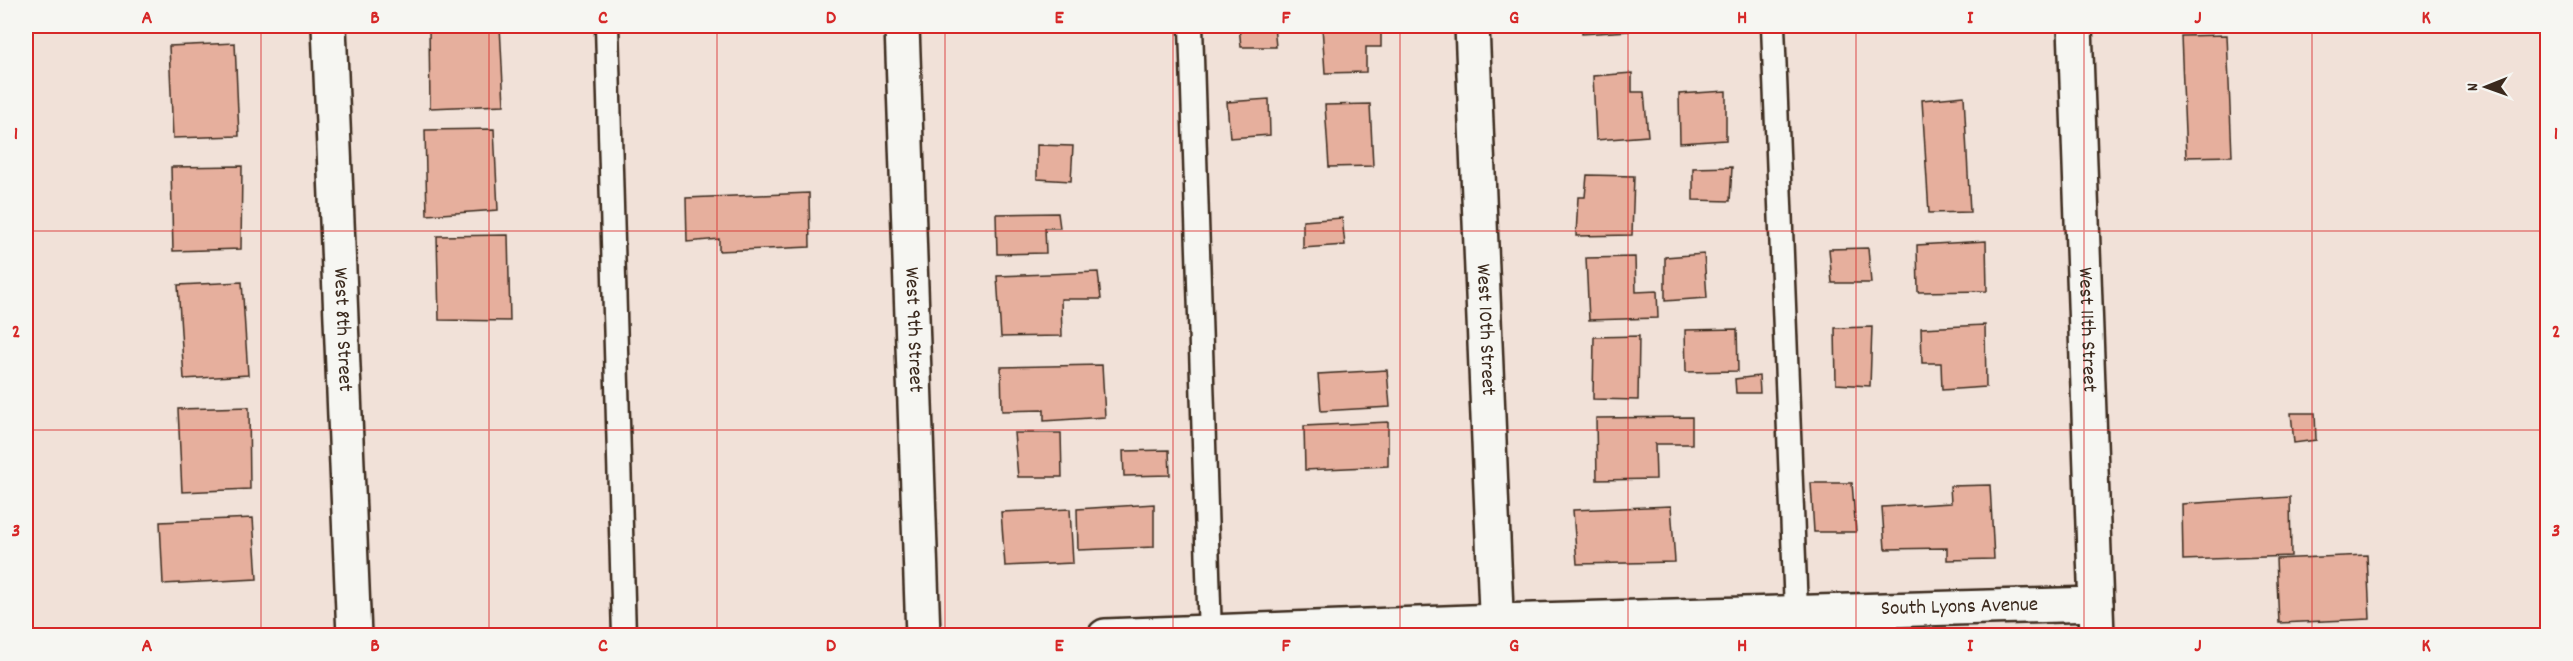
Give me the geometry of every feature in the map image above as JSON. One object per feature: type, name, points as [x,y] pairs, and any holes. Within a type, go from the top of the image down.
[{"type":"street","name":"West 8th Street","points":[[329,26],[354,636]]},
{"type":"street","name":"West 9th Street","points":[[902,26],[923,636]]},
{"type":"street","name":"West 10th Street","points":[[1472,26],[1496,628]]},
{"type":"street","name":"West 11th Street","points":[[2075,26],[2096,620]]},
{"type":"street","name":"South Lyons Avenue","points":[[1105,636],[2096,620]]},
{"type":"lane","points":[[607,26],[624,636]]},
{"type":"lane","points":[[1191,26],[1210,634]]},
{"type":"lane","points":[[1773,26],[1796,624]]},
{"type":"building","points":[[429,26],[500,26],[504,105],[430,108]]},
{"type":"building","points":[[1239,26],[1274,26],[1276,47],[1241,47]]},
{"type":"building","points":[[1322,26],[1381,26],[1381,47],[1366,47],[1366,72],[1325,73]]},
{"type":"building","points":[[1582,26],[1629,26],[1629,31],[1582,34]]},
{"type":"building","points":[[2227,35],[2232,156],[2186,157],[2181,36]]},
{"type":"building","points":[[235,43],[239,136],[173,138],[169,46]]},
{"type":"building","points":[[1632,73],[1632,92],[1644,92],[1648,136],[1596,140],[1593,76]]},
{"type":"building","points":[[1726,91],[1726,140],[1680,143],[1679,94]]},
{"type":"building","points":[[1964,96],[1970,212],[1929,213],[1922,100]]},
{"type":"building","points":[[1269,99],[1270,135],[1230,138],[1227,102]]},
{"type":"building","points":[[1370,104],[1373,166],[1329,167],[1325,105]]},
{"type":"building","points":[[494,129],[498,210],[427,215],[425,130]]},
{"type":"building","points":[[1037,145],[1073,146],[1071,181],[1037,179]]},
{"type":"building","points":[[242,166],[241,249],[173,251],[171,167]]},
{"type":"building","points":[[1732,167],[1730,201],[1693,200],[1693,168]]},
{"type":"building","points":[[1587,175],[1634,176],[1632,235],[1576,236],[1578,197],[1585,197]]},
{"type":"building","points":[[809,193],[810,247],[719,251],[719,239],[687,242],[686,198]]},
{"type":"building","points":[[1058,213],[1060,228],[1045,228],[1046,253],[997,254],[996,214]]},
{"type":"building","points":[[1342,218],[1345,245],[1303,248],[1303,221]]},
{"type":"building","points":[[508,235],[510,321],[439,320],[437,236]]},
{"type":"building","points":[[1986,241],[1987,291],[1918,292],[1917,245]]},
{"type":"building","points":[[1868,248],[1871,283],[1832,283],[1829,249]]},
{"type":"building","points":[[1704,254],[1707,298],[1665,301],[1665,257]]},
{"type":"building","points":[[1635,257],[1636,292],[1657,291],[1658,318],[1589,320],[1586,258]]},
{"type":"building","points":[[1098,272],[1101,299],[1061,299],[1062,336],[1001,337],[997,276]]},
{"type":"building","points":[[242,282],[248,375],[184,379],[178,285]]},
{"type":"building","points":[[1985,325],[1986,387],[1942,390],[1941,363],[1922,363],[1921,328]]},
{"type":"building","points":[[1872,327],[1870,386],[1836,384],[1835,328]]},
{"type":"building","points":[[1737,329],[1738,371],[1686,372],[1685,330]]},
{"type":"building","points":[[1639,336],[1638,400],[1593,399],[1594,337]]},
{"type":"building","points":[[1102,365],[1105,417],[1044,421],[1044,410],[1002,411],[1001,367]]},
{"type":"building","points":[[1387,370],[1390,407],[1321,411],[1318,374]]},
{"type":"building","points":[[1759,376],[1760,393],[1736,393],[1735,379]]},
{"type":"building","points":[[249,407],[250,489],[182,492],[178,409]]},
{"type":"building","points":[[2291,413],[2315,413],[2316,440],[2294,443]]},
{"type":"building","points":[[1692,417],[1692,444],[1655,444],[1656,479],[1597,480],[1596,418]]},
{"type":"building","points":[[1388,422],[1388,466],[1305,470],[1304,426]]},
{"type":"building","points":[[1014,433],[1061,433],[1062,477],[1018,477]]},
{"type":"building","points":[[1169,450],[1170,475],[1124,476],[1123,451]]},
{"type":"building","points":[[1811,483],[1852,483],[1856,532],[1814,532]]},
{"type":"building","points":[[1990,485],[1994,559],[1947,560],[1947,548],[1885,549],[1882,507],[1951,503],[1950,486]]},
{"type":"building","points":[[2290,497],[2291,556],[2183,560],[2182,504]]},
{"type":"building","points":[[1154,504],[1154,547],[1078,550],[1077,509]]},
{"type":"building","points":[[1671,506],[1675,562],[1577,564],[1573,510]]},
{"type":"building","points":[[1070,509],[1073,563],[1005,566],[1001,512]]},
{"type":"building","points":[[253,518],[257,579],[163,584],[160,522]]},
{"type":"building","points":[[2367,555],[2370,619],[2279,623],[2276,559]]}]
